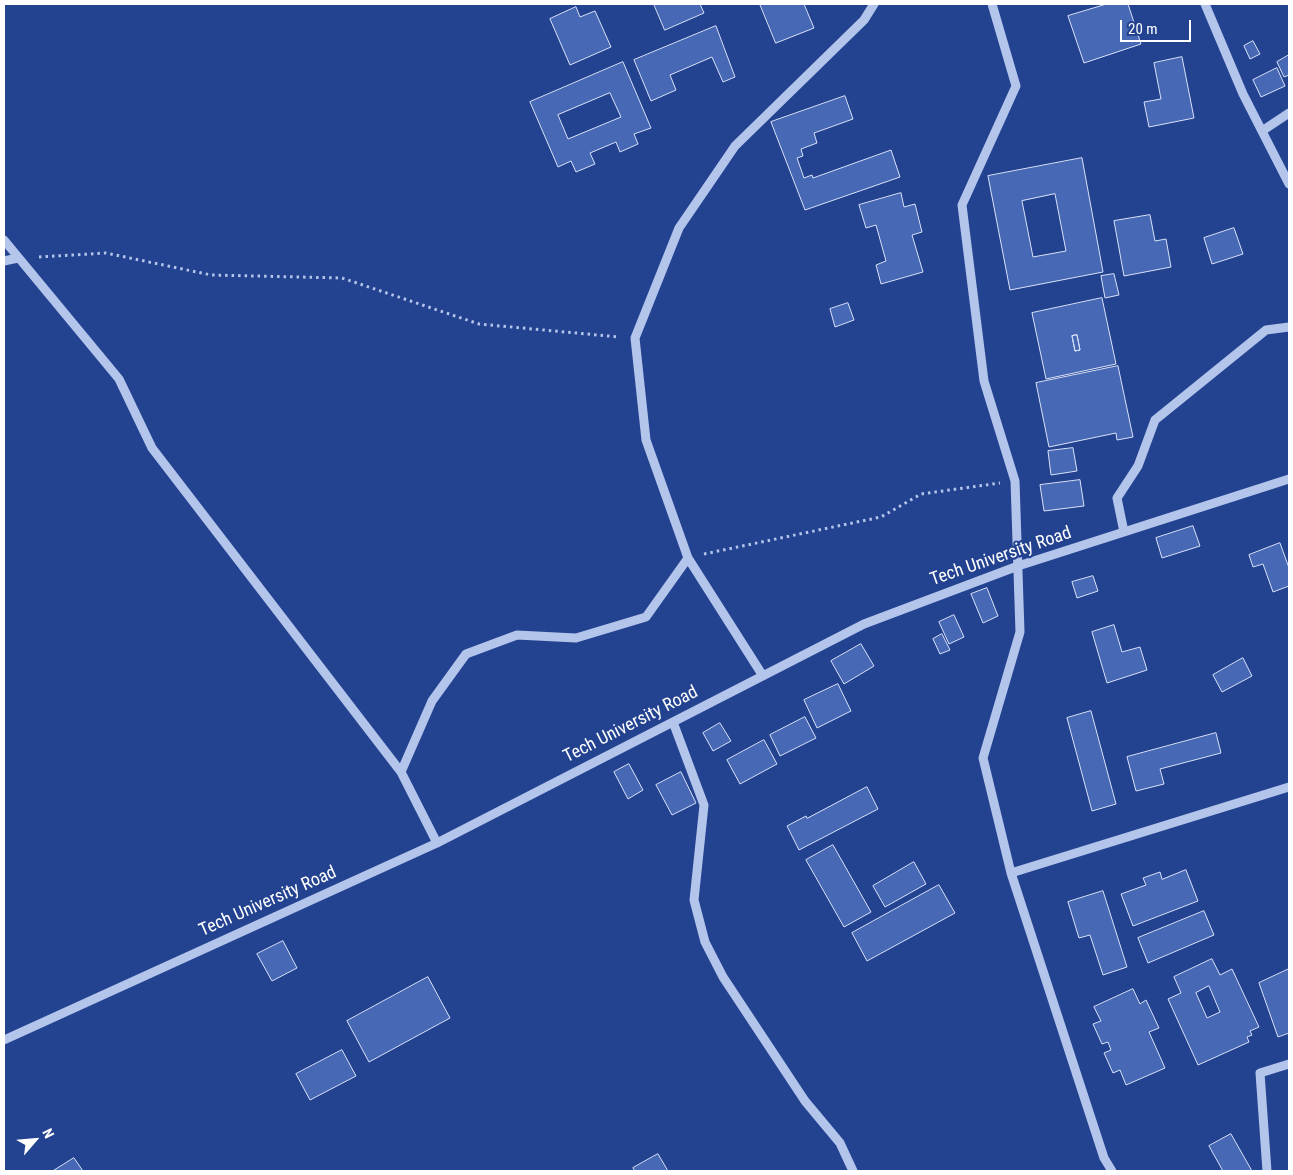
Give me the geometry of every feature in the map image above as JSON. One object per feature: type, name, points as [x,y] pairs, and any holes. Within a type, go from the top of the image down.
[{"type":"street","points":[[762,676],[688,558],[646,440],[636,338],[679,228],[735,146],[864,20],[874,4]]},
{"type":"street","points":[[992,4],[1016,86],[962,205],[984,381],[1015,481],[1020,632],[983,758],[1011,873],[1104,1158],[1112,1171]]},
{"type":"street","points":[[1205,4],[1243,94],[1289,184]]},
{"type":"street","points":[[1262,131],[1289,113]]},
{"type":"street","points":[[4,240],[119,379],[152,448],[401,772],[437,842]]},
{"type":"street","points":[[4,261],[18,258]]},
{"type":"street","points":[[1124,532],[1118,498],[1138,466],[1155,420],[1266,330],[1289,327]]},
{"type":"street","name":"Tech University Road","points":[[4,1040],[437,842],[864,624],[1018,566],[1289,479]]},
{"type":"street","points":[[401,772],[432,700],[466,654],[517,635],[576,638],[646,617],[688,558]]},
{"type":"street","points":[[673,722],[704,805],[694,900],[705,942],[723,977],[806,1101],[840,1143],[853,1171]]},
{"type":"street","points":[[1011,873],[1289,787]]},
{"type":"street","points":[[1267,1171],[1260,1073],[1289,1064]]},
{"type":"path","points":[[18,258],[106,252],[211,275],[342,278],[479,324],[636,338]]},
{"type":"path","points":[[688,558],[881,517],[921,494],[1015,481]]},
{"type":"building","points":[[654,4],[700,4],[704,13],[665,30]]},
{"type":"building","points":[[760,4],[804,4],[814,28],[776,43]]},
{"type":"building","points":[[1107,4],[1128,4],[1141,44],[1084,63],[1068,16]]},
{"type":"building","points":[[576,7],[580,17],[595,11],[611,47],[570,65],[550,19]]},
{"type":"building","points":[[716,26],[735,77],[723,82],[712,57],[670,75],[676,90],[651,101],[634,60]]},
{"type":"building","points":[[1253,41],[1260,54],[1250,59],[1244,46]]},
{"type":"building","points":[[1289,55],[1289,75],[1284,77],[1277,62]]},
{"type":"building","points":[[1182,57],[1194,118],[1149,127],[1144,102],[1161,99],[1154,63]]},
{"type":"building","points":[[623,62],[651,128],[634,134],[638,144],[620,152],[616,142],[590,153],[595,164],[576,172],[571,161],[558,167],[530,102]],"holes":[[[610,93],[621,117],[568,139],[558,115]]]},
{"type":"building","points":[[1277,68],[1285,86],[1261,97],[1253,80]]},
{"type":"building","points":[[845,96],[853,119],[814,133],[817,143],[801,149],[803,156],[797,158],[804,178],[812,175],[813,178],[891,150],[900,177],[805,210],[771,122]]},
{"type":"building","points":[[1082,158],[1103,272],[1010,290],[988,176]],"holes":[[[1055,194],[1066,251],[1033,257],[1022,201]]]},
{"type":"building","points":[[901,193],[904,207],[915,204],[922,232],[912,235],[923,272],[881,284],[876,265],[886,261],[876,225],[866,228],[859,205]]},
{"type":"building","points":[[1150,215],[1155,241],[1166,239],[1171,267],[1124,276],[1114,221]]},
{"type":"building","points":[[1234,228],[1243,254],[1212,264],[1204,238]]},
{"type":"building","points":[[1114,274],[1119,295],[1105,298],[1101,276]]},
{"type":"building","points":[[1102,298],[1116,364],[1046,379],[1032,313]],"holes":[[[1077,335],[1080,350],[1075,351],[1072,336]]]},
{"type":"building","points":[[848,303],[854,320],[835,327],[830,309]]},
{"type":"building","points":[[1077,335],[1080,350],[1075,351],[1072,336]]},
{"type":"building","points":[[1118,366],[1133,437],[1117,440],[1116,433],[1049,447],[1036,383]]},
{"type":"building","points":[[1073,448],[1077,471],[1051,475],[1048,451]]},
{"type":"building","points":[[1080,480],[1084,506],[1044,511],[1040,485]]},
{"type":"building","points":[[1193,526],[1200,546],[1162,558],[1156,538]]},
{"type":"building","points":[[1280,543],[1289,568],[1289,586],[1273,592],[1263,564],[1253,567],[1249,555]]},
{"type":"building","points":[[1093,576],[1098,591],[1077,598],[1072,582]]},
{"type":"building","points":[[987,588],[998,616],[983,623],[971,594]]},
{"type":"building","points":[[954,615],[964,637],[949,644],[939,622]]},
{"type":"building","points":[[1114,625],[1122,652],[1140,647],[1147,670],[1107,683],[1092,632]]},
{"type":"building","points":[[942,634],[950,650],[940,654],[933,639]]},
{"type":"building","points":[[861,644],[874,666],[844,684],[831,661]]},
{"type":"building","points":[[1243,658],[1252,676],[1222,692],[1213,675]]},
{"type":"building","points":[[838,684],[851,711],[817,728],[804,700]]},
{"type":"building","points":[[1091,711],[1116,804],[1092,811],[1067,718]]},
{"type":"building","points":[[805,717],[816,738],[780,756],[770,735]]},
{"type":"building","points":[[720,723],[731,741],[713,751],[703,733]]},
{"type":"building","points":[[1216,733],[1221,753],[1160,769],[1164,784],[1136,791],[1127,757]]},
{"type":"building","points":[[764,740],[777,764],[740,784],[727,760]]},
{"type":"building","points":[[629,764],[643,790],[628,799],[614,772]]},
{"type":"building","points":[[681,772],[696,803],[672,815],[656,785]]},
{"type":"building","points":[[867,787],[878,809],[799,850],[787,826],[806,816],[807,818]]},
{"type":"building","points":[[833,845],[871,912],[844,927],[806,860]]},
{"type":"building","points":[[914,862],[926,884],[885,907],[873,886]]},
{"type":"building","points":[[1186,870],[1198,901],[1133,926],[1121,894],[1146,885],[1143,878],[1160,872],[1162,879]]},
{"type":"building","points":[[939,885],[955,913],[867,961],[852,933]]},
{"type":"building","points":[[1103,891],[1127,967],[1103,975],[1090,935],[1079,938],[1068,902]]},
{"type":"building","points":[[1204,911],[1214,935],[1148,963],[1138,938]]},
{"type":"building","points":[[283,941],[297,968],[272,981],[257,954]]},
{"type":"building","points":[[1212,959],[1220,975],[1232,969],[1259,1027],[1250,1031],[1252,1035],[1247,1037],[1249,1042],[1198,1065],[1168,999],[1181,993],[1174,977]],"holes":[[[1209,986],[1220,1012],[1207,1018],[1196,993]]]},
{"type":"building","points":[[1289,969],[1289,1033],[1278,1037],[1259,983]]},
{"type":"building","points":[[428,977],[450,1018],[369,1062],[347,1021]]},
{"type":"building","points":[[1133,989],[1140,1004],[1146,1000],[1159,1028],[1149,1032],[1165,1068],[1126,1085],[1120,1070],[1113,1073],[1104,1053],[1111,1050],[1108,1042],[1102,1044],[1093,1024],[1101,1021],[1094,1007]]},
{"type":"building","points":[[342,1050],[356,1076],[310,1100],[296,1074]]},
{"type":"building","points":[[1231,1134],[1252,1171],[1223,1171],[1209,1146]]},
{"type":"building","points":[[658,1154],[668,1171],[635,1171],[633,1168]]},
{"type":"building","points":[[74,1158],[83,1171],[53,1171]]}]
